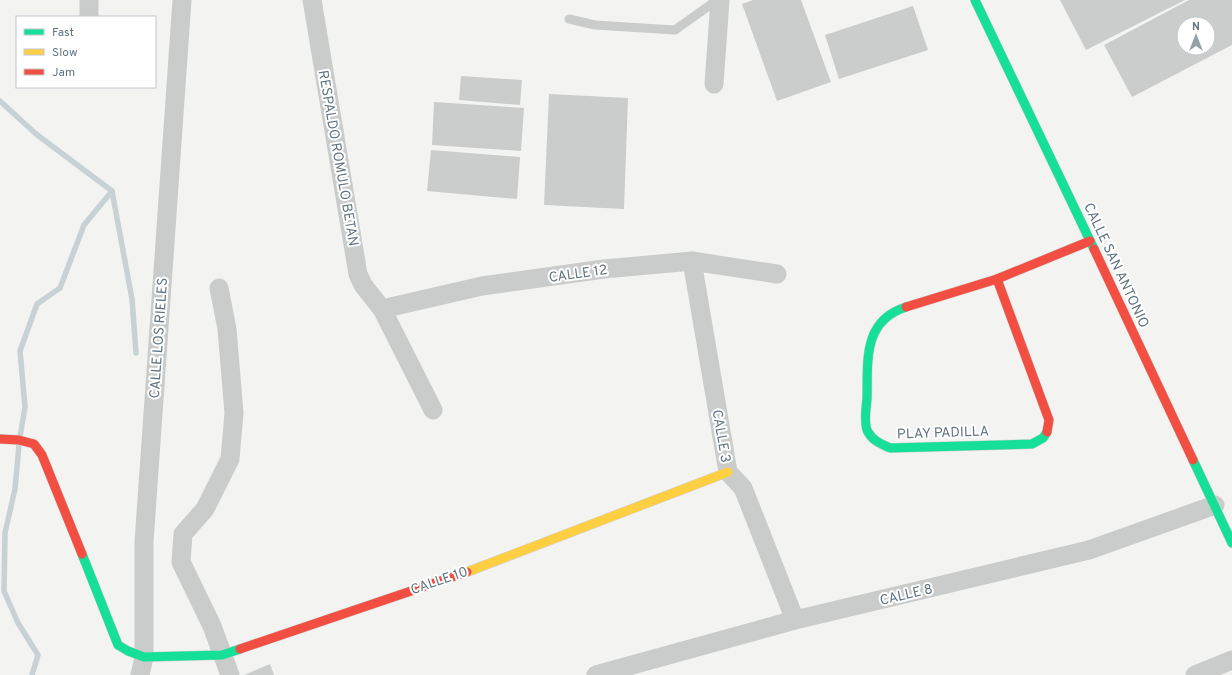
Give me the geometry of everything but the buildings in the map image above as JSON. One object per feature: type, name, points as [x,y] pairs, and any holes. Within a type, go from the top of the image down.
[{"type":"street","points":[[89,0],[90,16]]},
{"type":"street","name":"CALLE LOS RIELES","points":[[142,666],[144,542],[182,0]]},
{"type":"street","name":"RESPALDO ROMULO BETAN","points":[[312,0],[358,274],[363,285],[382,310],[433,410]]},
{"type":"street","points":[[714,84],[718,0]]},
{"type":"street","name":"CALLE SAN ANTONIO","points":[[975,0],[1232,543]]},
{"type":"street","name":"PLAY PADILLA","points":[[997,279],[1049,420],[1049,429],[1046,436],[1040,441],[1032,444],[890,448],[875,441],[868,431],[866,417],[868,349],[874,332],[884,319],[898,310],[997,279],[1090,241]]},
{"type":"street","name":"CALLE 12","points":[[382,310],[482,286],[604,269],[692,261],[777,274]]},
{"type":"street","name":"CALLE 3","points":[[692,261],[728,472],[743,488],[794,620]]},
{"type":"street","points":[[219,288],[227,330],[234,413],[230,459],[206,509],[183,534],[181,562],[212,626],[230,675]]},
{"type":"street","points":[[0,439],[19,440],[34,444],[42,455],[118,645],[128,651],[142,666]]},
{"type":"street","name":"CALLE 10","points":[[142,666],[222,655],[463,573],[728,472]]},
{"type":"street","name":"CALLE 8","points":[[596,675],[794,620],[1089,550],[1215,505]]},
{"type":"street","points":[[1195,675],[1232,660]]},
{"type":"lane","points":[[569,19],[595,25],[675,30],[718,0]]},
{"type":"waterway","points":[[0,101],[36,134],[112,191],[132,299],[136,353]]},
{"type":"waterway","points":[[20,437],[25,407],[20,351],[37,304],[60,288],[84,225],[112,191]]},
{"type":"waterway","points":[[19,445],[15,489],[5,533],[4,591],[18,623],[38,655],[32,675]]},
{"type":"traffic: fast","points":[[975,0],[1094,249]]},
{"type":"traffic: fast","points":[[906,307],[892,313],[881,322],[870,344],[867,371],[866,421],[868,432],[875,440],[890,448],[1032,444],[1043,438],[1047,432]]},
{"type":"traffic: fast","points":[[1193,460],[1232,543]]},
{"type":"traffic: fast","points":[[82,554],[118,645],[128,651],[144,657],[222,655],[240,649]]},
{"type":"traffic: slow","points":[[467,572],[728,472]]},
{"type":"traffic: jam","points":[[906,307],[997,279],[1090,241]]},
{"type":"traffic: jam","points":[[1094,249],[1193,460]]},
{"type":"traffic: jam","points":[[997,279],[1049,420],[1047,432]]},
{"type":"traffic: jam","points":[[0,439],[19,440],[34,444],[42,455],[82,554]]},
{"type":"traffic: jam","points":[[240,649],[467,572]]}]
